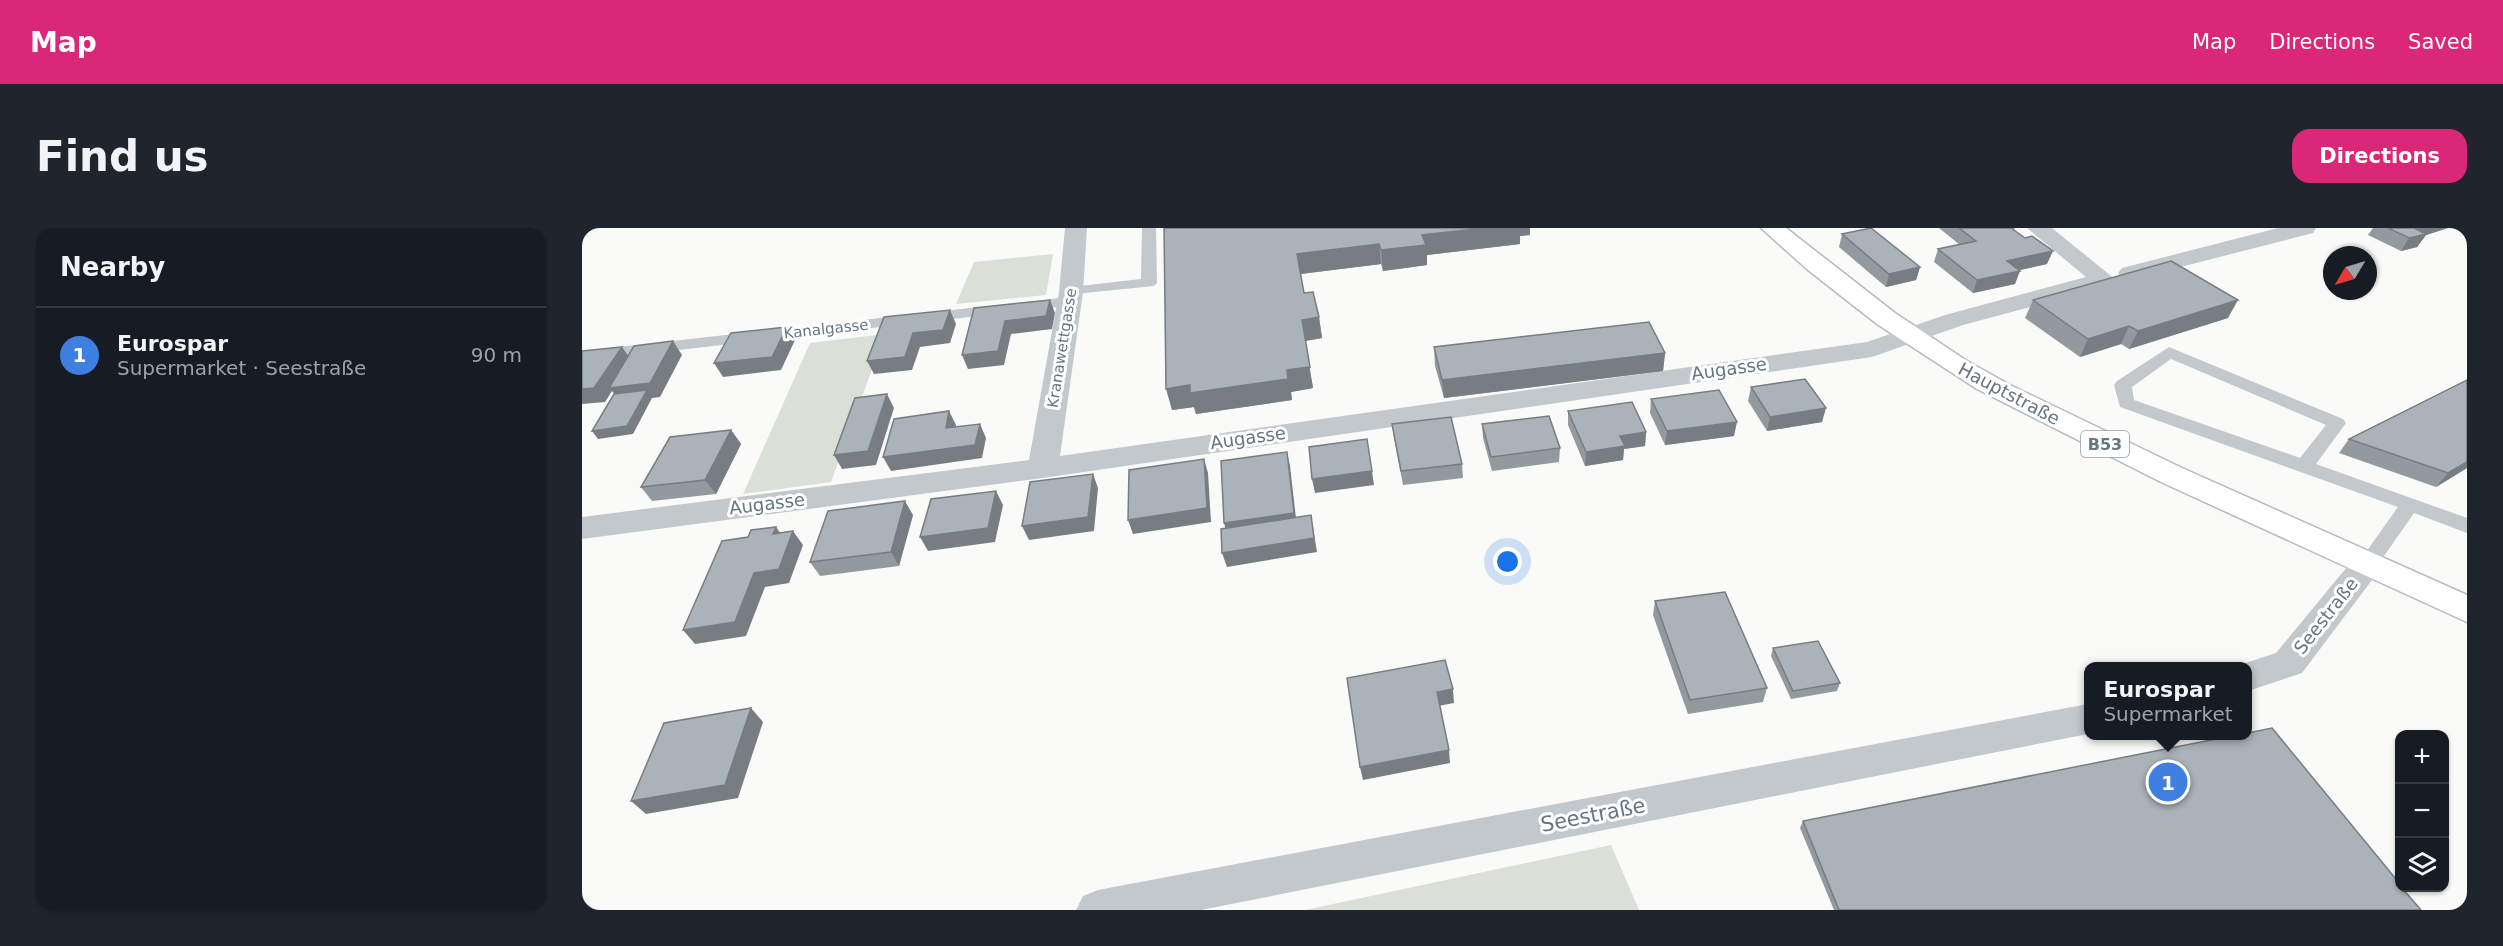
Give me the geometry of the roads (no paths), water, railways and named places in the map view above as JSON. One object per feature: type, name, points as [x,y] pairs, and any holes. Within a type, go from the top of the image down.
[{"type":"main road","name":"Hauptstraße","points":[[1772,228],[1839,283],[1957,366],[1998,389],[2138,461],[2467,609]]},
{"type":"street","name":"Kranawettgasse","points":[[1043,468],[1070,297],[1076,228]]},
{"type":"street","points":[[2038,228],[2104,280]]},
{"type":"street","name":"Augasse","points":[[582,528],[1043,468],[1872,349],[1954,320],[2306,228]]},
{"type":"street","name":"Seestraße","points":[[2252,675],[2289,663],[2368,564]]},
{"type":"street","name":"Seestraße","points":[[1098,910],[2084,720]]},
{"type":"lane","name":"Kanalgasse","points":[[582,356],[1070,297],[1149,283],[1149,228]]},
{"type":"lane","points":[[2304,466],[2337,423],[2169,352],[2123,385],[2126,403],[2467,526]]},
{"type":"lane","points":[[2368,564],[2410,504]]},
{"type":"place","name":"Eurospar","points":[[2168,782]]}]
